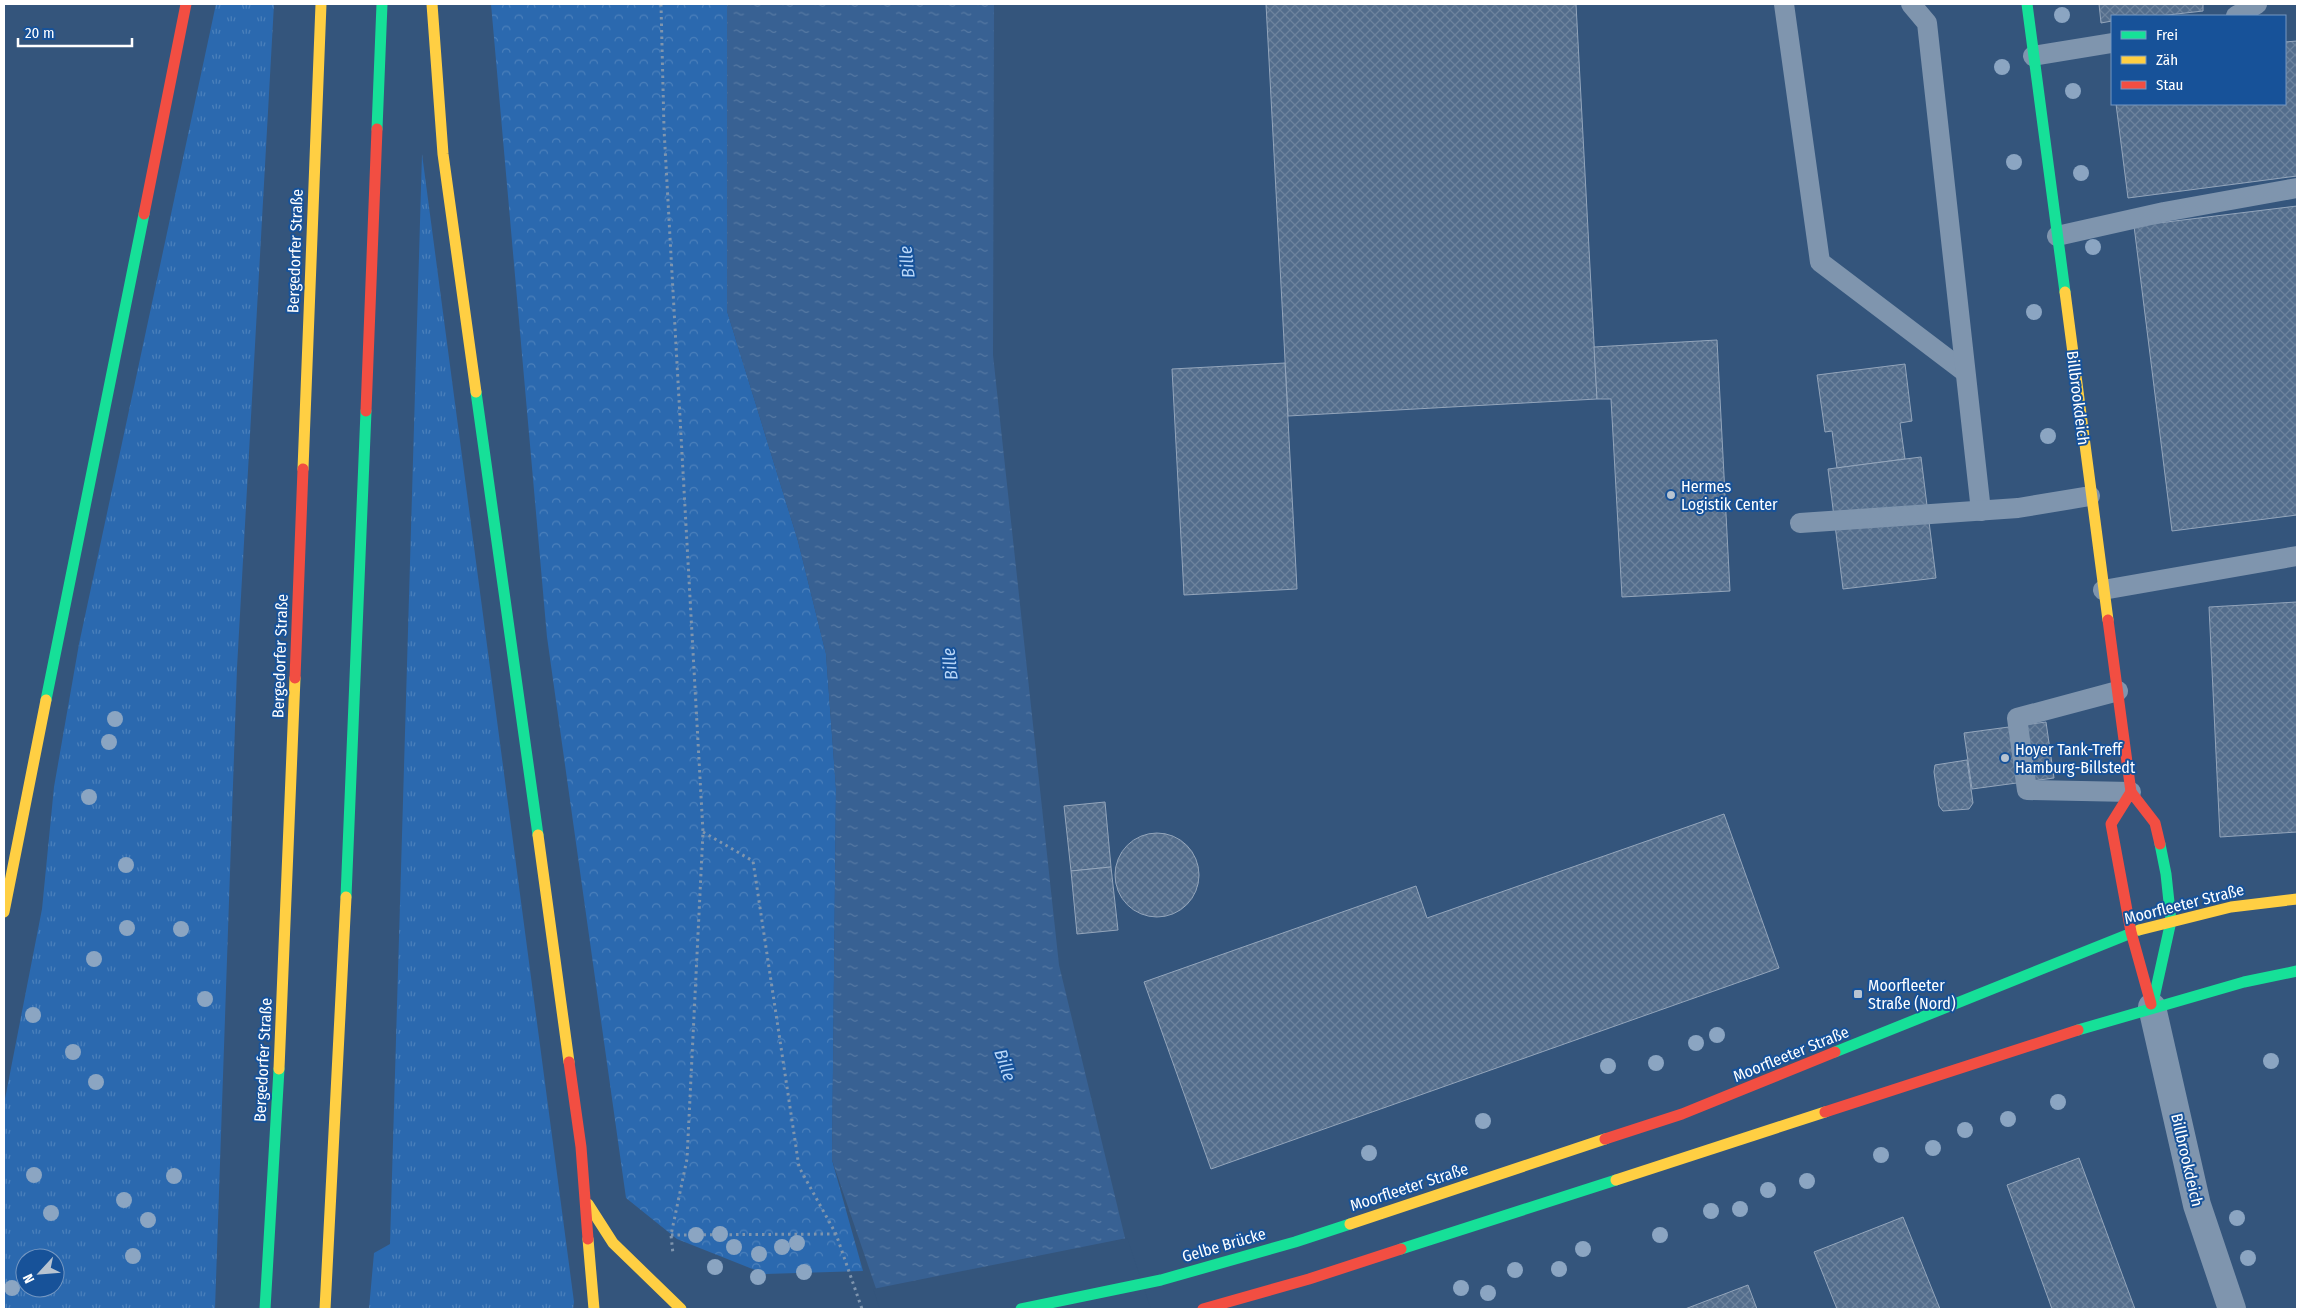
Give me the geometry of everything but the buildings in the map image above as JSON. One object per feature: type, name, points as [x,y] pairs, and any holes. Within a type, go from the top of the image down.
[{"type":"main road","points":[[4,912],[186,4]]},
{"type":"main road","name":"Bergedorfer Straße","points":[[265,1309],[282,1016],[321,4]]},
{"type":"main road","points":[[325,1309],[346,898],[382,4]]},
{"type":"main road","points":[[432,4],[443,154],[581,1148],[594,1309]]},
{"type":"main road","name":"Billbrookdeich","points":[[2027,4],[2090,496],[2131,792],[2155,823],[2166,874],[2171,921],[2152,1008]]},
{"type":"main road","name":"Billbrookdeich","points":[[2131,792],[2112,824],[2131,932],[2152,1008]]},
{"type":"main road","name":"Moorfleeter Straße","points":[[1295,1242],[1682,1114],[2131,932],[2231,907],[2297,899]]},
{"type":"main road","points":[[1203,1309],[1309,1279],[2152,1008],[2244,982],[2297,971]]},
{"type":"main road","points":[[586,1200],[600,1226],[613,1243],[681,1309]]},
{"type":"main road","name":"Gelbe Brücke","points":[[1021,1309],[1161,1280],[1295,1242]]},
{"type":"street","name":"Billbrookdeich","points":[[2152,1008],[2198,1205],[2232,1309]]},
{"type":"lane","points":[[1784,4],[1820,262],[1965,372]]},
{"type":"lane","points":[[1911,4],[1926,22],[1982,511]]},
{"type":"lane","points":[[2238,15],[2257,4]]},
{"type":"lane","points":[[2033,56],[2111,43]]},
{"type":"lane","points":[[2057,236],[2164,212],[2297,188]]},
{"type":"lane","points":[[1800,523],[2018,508],[2090,496]]},
{"type":"lane","points":[[2103,590],[2297,556]]},
{"type":"lane","points":[[2118,691],[2017,718],[2027,790],[2131,792]]},
{"type":"path","points":[[661,4],[665,148],[703,832],[687,1159],[671,1235],[674,1257]]},
{"type":"path","points":[[703,832],[752,861],[799,1167],[836,1234],[862,1309]]},
{"type":"path","points":[[671,1235],[836,1234]]},
{"type":"green space","points":[[216,4],[274,4],[237,668],[215,1309],[4,1309],[4,1104],[42,909],[54,787],[79,644]]},
{"type":"green space","points":[[491,4],[727,4],[727,311],[798,541],[826,654],[836,789],[832,1160],[863,1271],[765,1274],[677,1239],[626,1198],[547,637]]},
{"type":"green space","points":[[422,154],[574,1302],[573,1309],[369,1309],[374,1253],[390,1244]]},
{"type":"water","name":"Bille","points":[[727,4],[994,4],[993,355],[1059,965],[1125,1238],[1149,1309],[883,1309],[832,1160],[836,789],[826,654],[798,541],[727,311]]},
{"type":"pier","points":[[1127,1238],[1151,1309],[880,1309],[873,1289]]},
{"type":"traffic: fast","points":[[377,129],[382,4]]},
{"type":"traffic: fast","points":[[2027,4],[2065,292]]},
{"type":"traffic: fast","points":[[46,700],[144,214]]},
{"type":"traffic: fast","points":[[476,392],[538,835]]},
{"type":"traffic: fast","points":[[346,897],[366,411]]},
{"type":"traffic: fast","points":[[2152,1007],[2171,921],[2166,874],[2160,844]]},
{"type":"traffic: fast","points":[[1835,1052],[2139,930]]},
{"type":"traffic: fast","points":[[2078,1030],[2244,982],[2297,971]]},
{"type":"traffic: fast","points":[[265,1309],[279,1069]]},
{"type":"traffic: fast","points":[[1401,1249],[1616,1180]]},
{"type":"traffic: fast","points":[[1021,1309],[1161,1280],[1295,1242],[1350,1224]]},
{"type":"traffic: slow","points":[[303,469],[321,4]]},
{"type":"traffic: slow","points":[[432,4],[443,154],[476,392]]},
{"type":"traffic: slow","points":[[2065,292],[2108,620]]},
{"type":"traffic: slow","points":[[279,1069],[295,678]]},
{"type":"traffic: slow","points":[[4,912],[46,700]]},
{"type":"traffic: slow","points":[[538,835],[569,1062]]},
{"type":"traffic: slow","points":[[325,1309],[346,897]]},
{"type":"traffic: slow","points":[[2139,930],[2231,907],[2297,899]]},
{"type":"traffic: slow","points":[[1616,1180],[1825,1112]]},
{"type":"traffic: slow","points":[[1350,1224],[1605,1139]]},
{"type":"traffic: slow","points":[[588,1204],[613,1243],[681,1309]]},
{"type":"traffic: slow","points":[[588,1239],[594,1309]]},
{"type":"traffic: jam","points":[[144,214],[186,4]]},
{"type":"traffic: jam","points":[[366,411],[377,129]]},
{"type":"traffic: jam","points":[[295,678],[303,469]]},
{"type":"traffic: jam","points":[[2108,620],[2131,792],[2155,823],[2160,844]]},
{"type":"traffic: jam","points":[[2131,792],[2111,824],[2131,932],[2151,1004]]},
{"type":"traffic: jam","points":[[1825,1112],[2078,1030]]},
{"type":"traffic: jam","points":[[1605,1139],[1682,1114],[1835,1052]]},
{"type":"traffic: jam","points":[[569,1062],[581,1147],[588,1239]]},
{"type":"traffic: jam","points":[[1203,1309],[1309,1279],[1401,1249]]},
{"type":"place","name":"Hermes Logistik Center","points":[[1671,495]]},
{"type":"place","name":"Hoyer Tank-Treff Hamburg-Billstedt","points":[[2005,758]]},
{"type":"place","name":"Moorfleeter Straße (Nord)","points":[[1858,994]]}]
